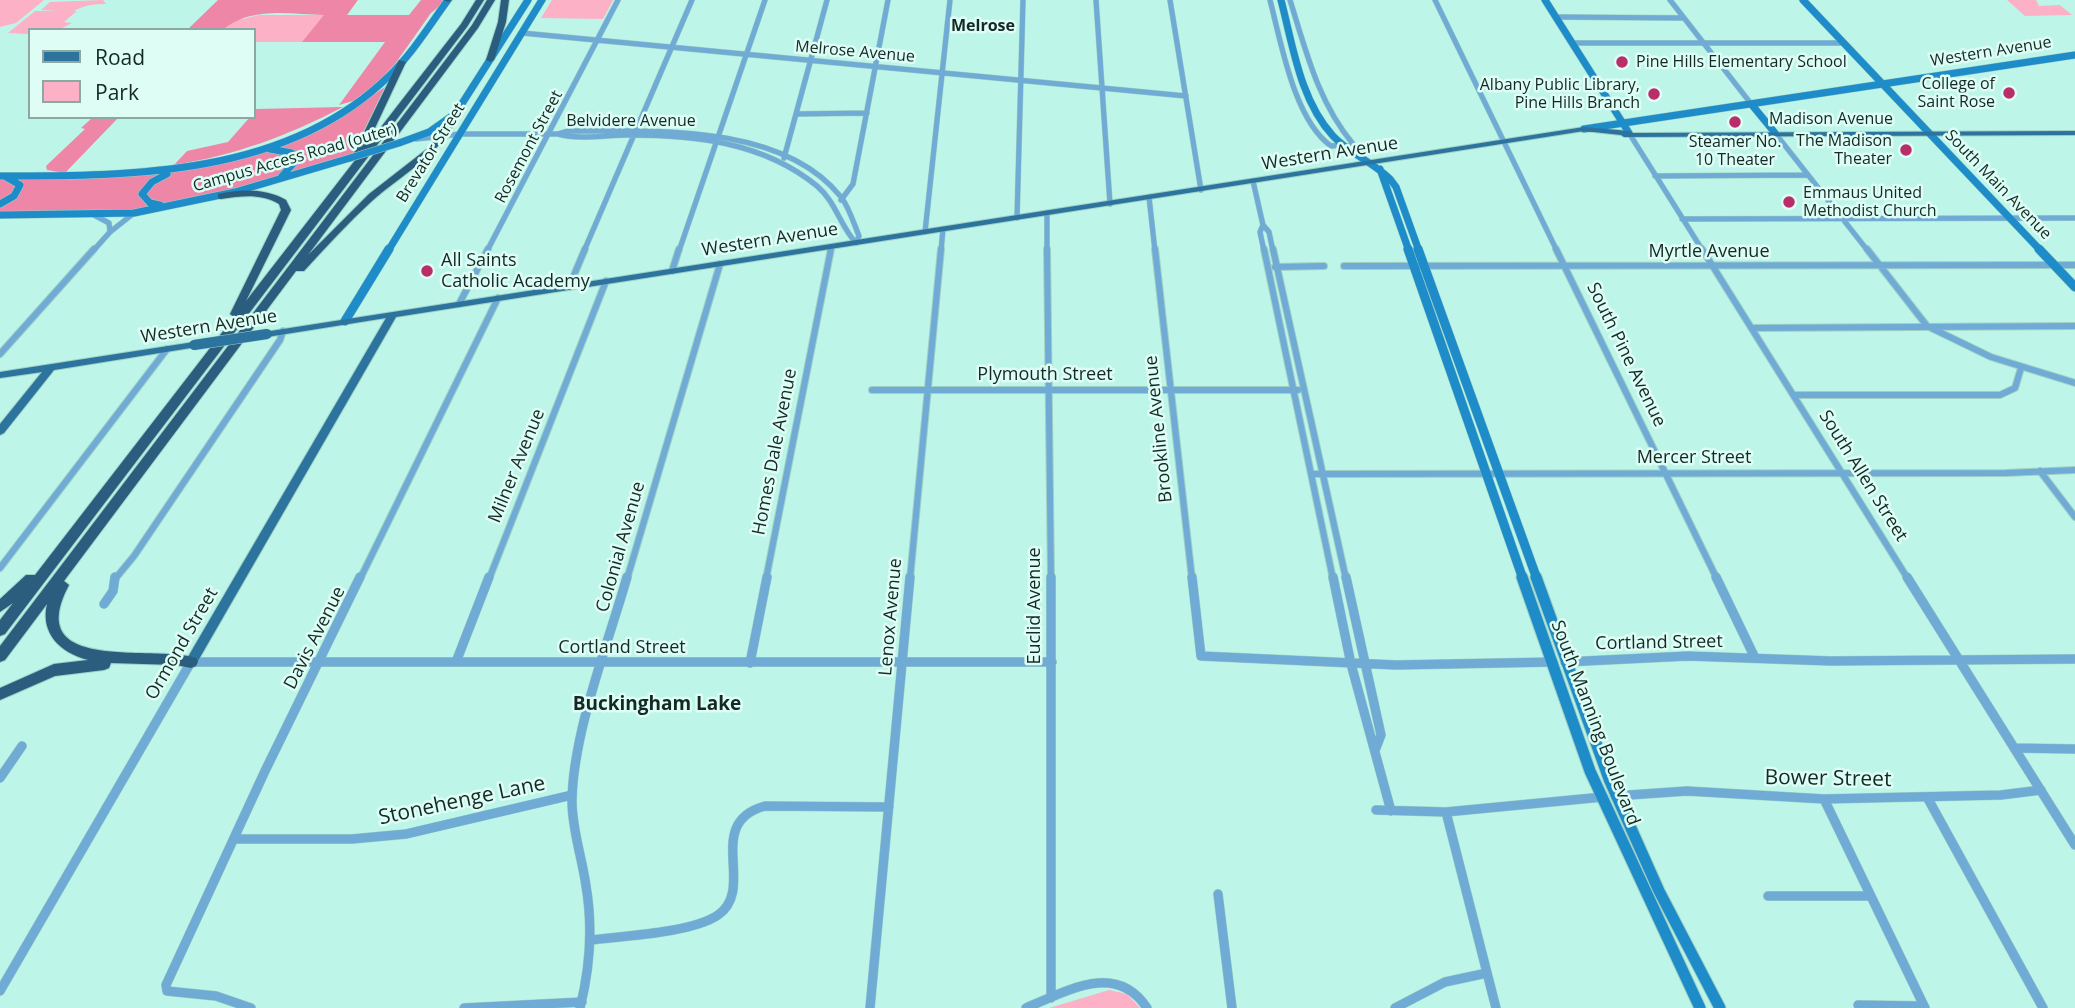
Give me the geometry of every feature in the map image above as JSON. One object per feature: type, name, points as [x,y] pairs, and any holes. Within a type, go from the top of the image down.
[{"type":"highway","points":[[0,630],[464,25],[480,0]]},
{"type":"highway","points":[[0,656],[475,26],[491,0]]},
{"type":"highway","points":[[490,60],[502,22],[505,0]]},
{"type":"highway","points":[[311,225],[360,152],[402,62]]},
{"type":"highway","points":[[248,327],[292,277],[368,201],[416,163],[445,134],[456,114]]},
{"type":"highway","points":[[199,371],[234,316],[286,210],[283,202],[268,195],[252,193],[221,196]]},
{"type":"highway","points":[[0,607],[33,577],[92,511]]},
{"type":"highway","points":[[108,512],[56,596],[52,622],[58,637],[70,649],[91,656],[173,658],[191,662]]},
{"type":"highway","points":[[0,694],[38,676],[70,666],[191,662]]},
{"type":"main road","name":"Madison Avenue","points":[[1582,132],[1610,129],[1629,133]]},
{"type":"main road","name":"Western Avenue","points":[[0,375],[1253,181],[1375,166],[1582,132]]},
{"type":"main road","name":"Madison Avenue","points":[[1582,132],[2075,133]]},
{"type":"main road","name":"Ormond Street","points":[[191,662],[393,314]]},
{"type":"main road","points":[[0,431],[51,367]]},
{"type":"street","points":[[1,176],[127,174],[180,169],[293,137],[339,114],[381,85],[402,62],[448,0]]},
{"type":"street","name":"Campus Access Road (outer)","points":[[0,215],[134,213],[179,205],[221,196],[408,141],[429,132],[456,114],[528,0]]},
{"type":"street","name":"Brevator Street","points":[[345,321],[542,0]]},
{"type":"street","name":"Rosemont Street","points":[[459,304],[618,0]]},
{"type":"street","points":[[569,287],[692,0]]},
{"type":"street","points":[[672,271],[765,0]]},
{"type":"street","points":[[783,159],[827,0]]},
{"type":"street","points":[[834,204],[842,199],[853,184],[888,0]]},
{"type":"street","points":[[925,232],[950,0]]},
{"type":"street","points":[[1017,218],[1023,0]]},
{"type":"street","points":[[1096,0],[1110,204]]},
{"type":"street","points":[[1170,0],[1200,190]]},
{"type":"street","points":[[1270,0],[1303,111],[1320,137],[1331,146],[1344,147],[1353,144],[1335,124],[1318,87],[1290,0]]},
{"type":"street","points":[[1281,0],[1306,88],[1322,123],[1344,147],[1375,166]]},
{"type":"street","name":"South Pine Avenue","points":[[1435,0],[1755,658]]},
{"type":"street","name":"South Allen Street","points":[[1545,0],[2075,845]]},
{"type":"street","points":[[1670,0],[1927,326],[1968,347],[2021,368],[2075,383]]},
{"type":"street","name":"South Main Avenue","points":[[1803,0],[2075,287]]},
{"type":"street","points":[[1556,18],[1684,18]]},
{"type":"street","name":"Melrose Avenue","points":[[522,33],[1185,96]]},
{"type":"street","points":[[1282,43],[1304,43]]},
{"type":"street","points":[[1572,43],[1844,43]]},
{"type":"street","name":"Western Avenue","points":[[1582,132],[2075,55]]},
{"type":"street","points":[[1295,88],[1318,87]]},
{"type":"street","points":[[796,114],[867,113]]},
{"type":"street","name":"Western Avenue","points":[[1610,129],[1622,124]]},
{"type":"street","name":"Belvidere Avenue","points":[[429,132],[634,133],[718,139],[783,159],[817,175],[842,199],[858,229],[856,243],[849,237],[834,204],[783,159]]},
{"type":"street","name":"Belvidere Avenue","points":[[408,141],[445,134]]},
{"type":"street","points":[[258,149],[288,151],[292,153],[294,163]]},
{"type":"street","points":[[294,163],[316,168]]},
{"type":"street","points":[[262,184],[284,175],[294,163]]},
{"type":"street","name":"South Manning Boulevard","points":[[1375,166],[1400,215],[1458,394],[1601,797],[1700,1008]]},
{"type":"street","points":[[179,205],[150,203],[142,194],[152,182],[180,169]]},
{"type":"street","points":[[0,204],[14,195],[20,185],[1,176]]},
{"type":"street","points":[[1655,176],[1807,176]]},
{"type":"street","points":[[1253,181],[1263,225],[1269,232],[1381,735],[1376,748]]},
{"type":"street","name":"Brookline Avenue","points":[[1149,197],[1201,656]]},
{"type":"street","points":[[0,354],[110,232],[134,213]]},
{"type":"street","name":"Euclid Avenue","points":[[1047,213],[1052,662],[1051,998]]},
{"type":"street","points":[[94,215],[109,223],[110,232]]},
{"type":"street","points":[[1682,219],[2075,218]]},
{"type":"street","points":[[1263,225],[1260,232],[1267,267],[1351,664],[1391,811]]},
{"type":"street","name":"Lenox Avenue","points":[[870,1008],[943,229]]},
{"type":"street","name":"Homes Dale Avenue","points":[[750,663],[831,247]]},
{"type":"street","name":"Colonial Avenue","points":[[581,1005],[590,940],[590,912],[573,825],[572,795],[581,734],[720,264]]},
{"type":"street","name":"Myrtle Avenue","points":[[1344,266],[2075,265]]},
{"type":"street","points":[[1267,267],[1324,266]]},
{"type":"street","name":"South Manning Boulevard","points":[[1418,266],[1448,332],[1616,796],[1679,931],[1720,1008]]},
{"type":"street","name":"Milner Avenue","points":[[456,662],[606,281]]},
{"type":"street","name":"Davis Avenue","points":[[251,1008],[216,996],[169,991],[166,989],[167,983],[265,771],[498,298]]},
{"type":"street","points":[[1280,325],[1289,325]]},
{"type":"street","points":[[1752,328],[2075,326]]},
{"type":"street","points":[[104,604],[113,591],[115,576],[134,556],[280,340],[283,331]]},
{"type":"street","points":[[1437,332],[1448,332]]},
{"type":"street","points":[[0,568],[167,349]]},
{"type":"street","points":[[1794,395],[1996,395],[2013,390],[2021,368]]},
{"type":"street","name":"Plymouth Street","points":[[872,390],[1303,390]]},
{"type":"street","points":[[1458,394],[1470,394]]},
{"type":"street","name":"Mercer Street","points":[[1312,474],[2075,470]]},
{"type":"street","points":[[2040,471],[2075,517]]},
{"type":"street","points":[[1329,560],[1341,561]]},
{"type":"street","points":[[1517,562],[1531,562]]},
{"type":"street","name":"Cortland Street","points":[[1201,656],[1351,664],[1552,663],[1650,656],[1960,662],[2075,659]]},
{"type":"street","name":"Cortland Street","points":[[191,662],[1052,662]]},
{"type":"street","name":"Ormond Street","points":[[0,991],[191,662]]},
{"type":"street","points":[[0,778],[22,746]]},
{"type":"street","points":[[2014,748],[2075,748]]},
{"type":"street","name":"Bower Street","points":[[1376,810],[1446,812],[1687,791],[1824,799],[2001,795],[2041,790]]},
{"type":"street","name":"Stonehenge Lane","points":[[234,839],[352,839],[406,834],[572,795]]},
{"type":"street","points":[[1927,797],[2043,1008]]},
{"type":"street","points":[[1824,799],[1925,1007],[1858,1005]]},
{"type":"street","points":[[590,940],[702,922],[720,914],[731,894],[734,828],[741,817],[752,808],[889,807]]},
{"type":"street","points":[[1446,812],[1496,1008]]},
{"type":"street","points":[[1219,894],[1232,1008]]},
{"type":"street","points":[[1768,896],[1871,897]]},
{"type":"street","points":[[1663,933],[1679,931]]},
{"type":"street","points":[[1395,1008],[1445,982],[1487,972]]},
{"type":"street","points":[[1026,1008],[1085,986],[1113,981],[1135,989],[1147,1008]]},
{"type":"street","points":[[464,1008],[581,1005]]},
{"type":"green space","points":[[0,0],[44,0],[16,23],[0,27]]},
{"type":"green space","points":[[103,0],[106,4],[89,5],[74,11],[77,11],[64,22],[72,23],[62,28],[28,28],[28,34],[8,33],[35,11],[57,11],[41,10],[50,2]]},
{"type":"green space","points":[[552,0],[613,0],[603,19],[541,18]]},
{"type":"green space","points":[[2007,0],[2036,0],[2039,6],[2060,5],[2072,15],[2025,16]]},
{"type":"green space","points":[[259,15],[344,15],[320,42],[256,42],[256,28],[225,28],[234,21]]},
{"type":"green space","points":[[1109,990],[1127,994],[1140,1008],[1049,1008]]},
{"type":"shaded area","points":[[218,0],[358,0],[347,15],[409,15],[421,0],[447,0],[431,13],[395,64],[376,84],[353,101],[339,105],[385,42],[302,42],[324,15],[258,14],[234,22],[226,28],[189,28]]},
{"type":"shaded area","points":[[385,87],[354,154],[271,181],[134,213],[0,215],[0,176],[180,169],[279,142],[356,106]]},
{"type":"shaded area","points":[[343,107],[261,143],[219,156],[174,165],[187,151],[228,142],[248,119],[256,119],[256,109]]},
{"type":"shaded area","points":[[91,119],[117,119],[65,173],[47,170],[46,166],[85,129],[81,128]]},
{"type":"place","name":"Pine Hills Elementary School","points":[[1622,62]]},
{"type":"place","name":"College of Saint Rose","points":[[2009,93]]},
{"type":"place","name":"Albany Public Library, Pine Hills Branch","points":[[1654,94]]},
{"type":"place","name":"Steamer No. 10 Theater","points":[[1735,122]]},
{"type":"place","name":"The Madison Theater","points":[[1906,150]]},
{"type":"place","name":"Emmaus United Methodist Church","points":[[1789,202]]},
{"type":"place","name":"All Saints Catholic Academy","points":[[427,271]]},
{"type":"district","name":"Melrose","points":[[983,26]]},
{"type":"district","name":"Buckingham Lake","points":[[657,705]]}]
